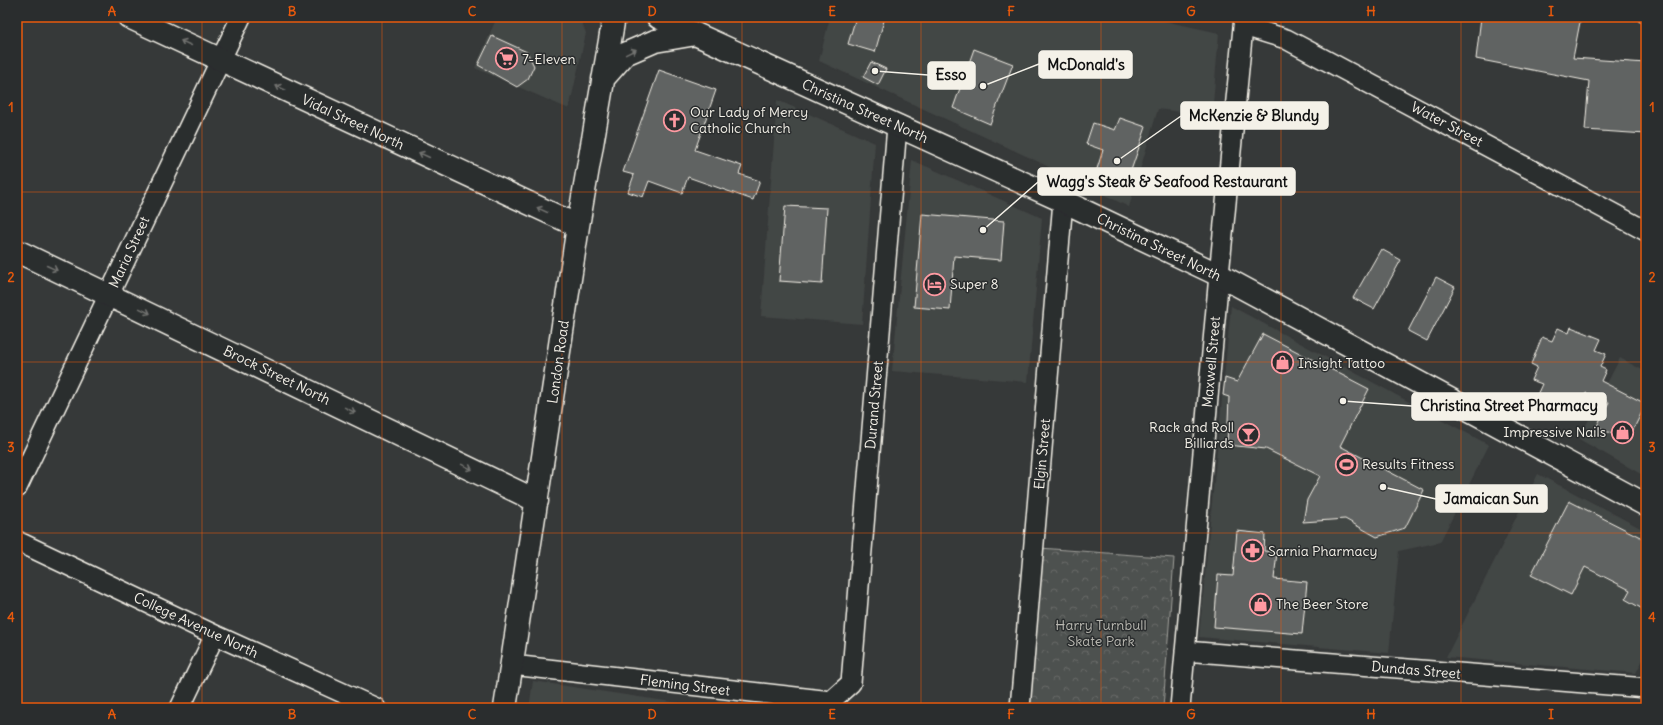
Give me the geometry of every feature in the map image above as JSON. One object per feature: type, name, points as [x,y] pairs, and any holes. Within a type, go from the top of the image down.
[{"type":"main road","name":"Vidal Street North","points":[[129,17],[578,226]]},
{"type":"main road","name":"London Road","points":[[505,708],[578,226],[614,17]]},
{"type":"main road","name":"Christina Street North","points":[[658,17],[1063,201],[1219,275],[1646,505]]},
{"type":"main road","points":[[603,79],[625,54],[654,41],[696,34]]},
{"type":"main road","name":"Brock Street North","points":[[17,251],[537,501]]},
{"type":"street","name":"Maria Street","points":[[17,488],[241,17]]},
{"type":"street","name":"Water Street","points":[[1244,21],[1286,39],[1646,231]]},
{"type":"street","name":"Maxwell Street","points":[[1180,708],[1219,275],[1244,21]]},
{"type":"street","name":"Durand Street","points":[[852,683],[897,126]]},
{"type":"street","name":"Elgin Street","points":[[1020,708],[1063,201]]},
{"type":"street","name":"College Avenue North","points":[[17,541],[215,635],[376,708]]},
{"type":"street","points":[[180,708],[215,635]]},
{"type":"street","name":"Dundas Street","points":[[1185,651],[1646,688]]},
{"type":"street","name":"Fleming Street","points":[[512,665],[831,701],[852,683]]},
{"type":"shaded area","points":[[497,17],[579,17],[586,33],[569,109],[475,68]]},
{"type":"shaded area","points":[[830,17],[1146,17],[1219,33],[1212,116],[1158,109],[1129,207],[1037,161],[819,61]]},
{"type":"shaded area","points":[[777,100],[875,143],[862,324],[761,316]]},
{"type":"shaded area","points":[[912,160],[1042,218],[1028,382],[892,371]]},
{"type":"shaded area","points":[[1231,306],[1489,445],[1440,542],[1399,551],[1389,653],[1199,637]]},
{"type":"shaded area","points":[[1620,358],[1646,372],[1646,477],[1579,439]]},
{"type":"shaded area","points":[[1538,474],[1646,531],[1646,654],[1636,673],[1446,657]]},
{"type":"shaded area","points":[[533,681],[712,708],[529,708]]},
{"type":"green space","name":"Harry Turnbull Skate Park","points":[[1040,548],[1174,558],[1163,708],[1026,708]]},
{"type":"building","points":[[856,17],[885,17],[875,52],[848,44]]},
{"type":"building","points":[[1481,17],[1581,17],[1573,58],[1646,63],[1646,134],[1585,130],[1589,81],[1476,59]]},
{"type":"building","name":"7-Eleven","points":[[492,36],[527,52],[534,66],[528,79],[517,87],[478,65]]},
{"type":"building","points":[[974,49],[1013,64],[990,124],[953,108]]},
{"type":"building","points":[[871,62],[886,69],[878,85],[863,77]]},
{"type":"building","name":"Our Lady of Mercy Catholic Church","points":[[659,70],[716,90],[695,150],[742,166],[739,174],[760,181],[753,200],[688,177],[682,193],[649,181],[643,197],[628,192],[634,175],[623,172]]},
{"type":"building","points":[[1120,118],[1146,127],[1127,182],[1096,172],[1103,150],[1086,144],[1093,123],[1115,130]]},
{"type":"building","points":[[785,206],[827,208],[822,284],[779,281]]},
{"type":"building","name":"Super 8","points":[[922,214],[1004,221],[1001,260],[954,256],[950,310],[914,307]]},
{"type":"building","points":[[1381,249],[1401,260],[1374,309],[1353,298]]},
{"type":"building","points":[[1436,277],[1455,287],[1427,341],[1408,331]]},
{"type":"building","points":[[1571,327],[1601,339],[1596,350],[1606,354],[1600,367],[1606,370],[1601,381],[1646,404],[1627,442],[1597,426],[1609,402],[1586,393],[1579,409],[1568,404],[1565,410],[1536,397],[1542,384],[1531,380],[1537,367],[1531,364],[1542,337],[1552,341],[1558,328],[1569,333]]},
{"type":"building","points":[[1263,334],[1369,389],[1340,446],[1424,490],[1405,528],[1377,537],[1345,519],[1303,522],[1307,500],[1320,476],[1266,449],[1227,445],[1229,397],[1223,395],[1225,378],[1237,382]]},
{"type":"building","points":[[1569,501],[1646,540],[1646,611],[1625,599],[1630,590],[1585,567],[1571,595],[1531,575]]},
{"type":"building","name":"The Beer Store","points":[[1237,531],[1265,534],[1264,551],[1277,552],[1274,579],[1307,582],[1302,634],[1214,627],[1218,575],[1233,576]]},
{"type":"railway","points":[[1630,17],[1646,23]]},
{"type":"place","name":"7-Eleven","points":[[506,59]]},
{"type":"place","name":"Esso","points":[[875,71]]},
{"type":"place","name":"McDonald's","points":[[983,86]]},
{"type":"place","name":"Our Lady of Mercy Catholic Church","points":[[674,120]]},
{"type":"place","name":"McKenzie & Blundy","points":[[1117,161]]},
{"type":"place","name":"Wagg's Steak & Seafood Restaurant","points":[[983,230]]},
{"type":"place","name":"Super 8","points":[[934,284]]},
{"type":"place","name":"Insight Tattoo","points":[[1283,363]]},
{"type":"place","name":"Christina Street Pharmacy","points":[[1343,401]]},
{"type":"place","name":"Impressive Nails","points":[[1622,432]]},
{"type":"place","name":"Rack and Roll Billiards","points":[[1249,435]]},
{"type":"place","name":"Results Fitness","points":[[1346,464]]},
{"type":"place","name":"Jamaican Sun","points":[[1383,487]]},
{"type":"place","name":"Sarnia Pharmacy","points":[[1253,551]]},
{"type":"place","name":"The Beer Store","points":[[1260,604]]}]
